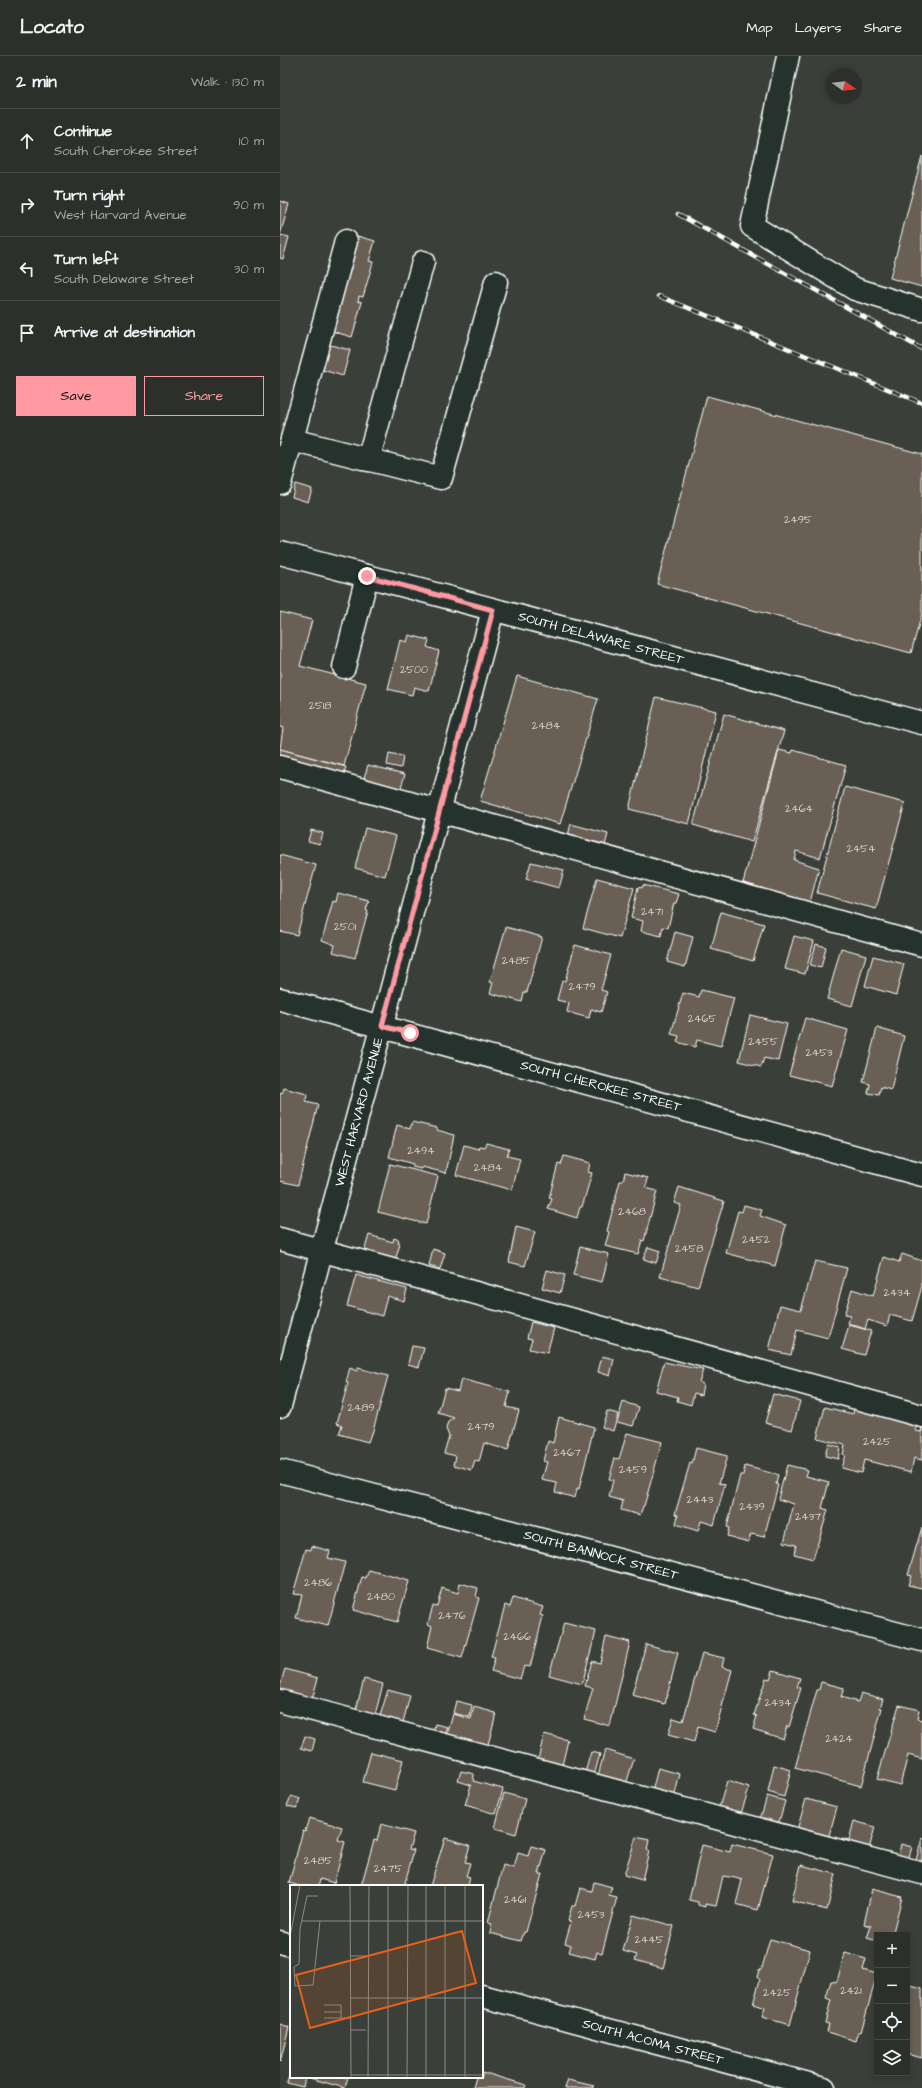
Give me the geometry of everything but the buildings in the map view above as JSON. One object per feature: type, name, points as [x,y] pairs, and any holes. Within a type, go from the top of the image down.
[{"type":"street","points":[[788,56],[752,226],[855,290],[922,310]]},
{"type":"street","points":[[280,484],[346,241]]},
{"type":"street","points":[[368,460],[423,262]]},
{"type":"street","points":[[292,440],[441,478],[496,282]]},
{"type":"street","name":"SOUTH DELAWARE STREET","points":[[280,552],[493,610],[922,723]]},
{"type":"street","points":[[344,667],[367,576]]},
{"type":"street","name":"WEST HARVARD AVENUE","points":[[280,1406],[493,610]]},
{"type":"street","points":[[280,767],[440,810],[922,945]]},
{"type":"street","name":"SOUTH CHEROKEE STREET","points":[[280,999],[922,1175]]},
{"type":"street","points":[[280,1240],[922,1416]]},
{"type":"street","name":"SOUTH BANNOCK STREET","points":[[280,1471],[922,1640]]},
{"type":"street","points":[[280,1701],[922,1873]]},
{"type":"street","points":[[280,1942],[290,1945]]},
{"type":"street","name":"SOUTH ACOMA STREET","points":[[483,1996],[824,2088]]},
{"type":"railway","points":[[678,214],[922,349]]},
{"type":"railway","points":[[659,296],[922,403]]},
{"type":"route","points":[[367,576],[493,610],[382,1026],[410,1033]]}]
